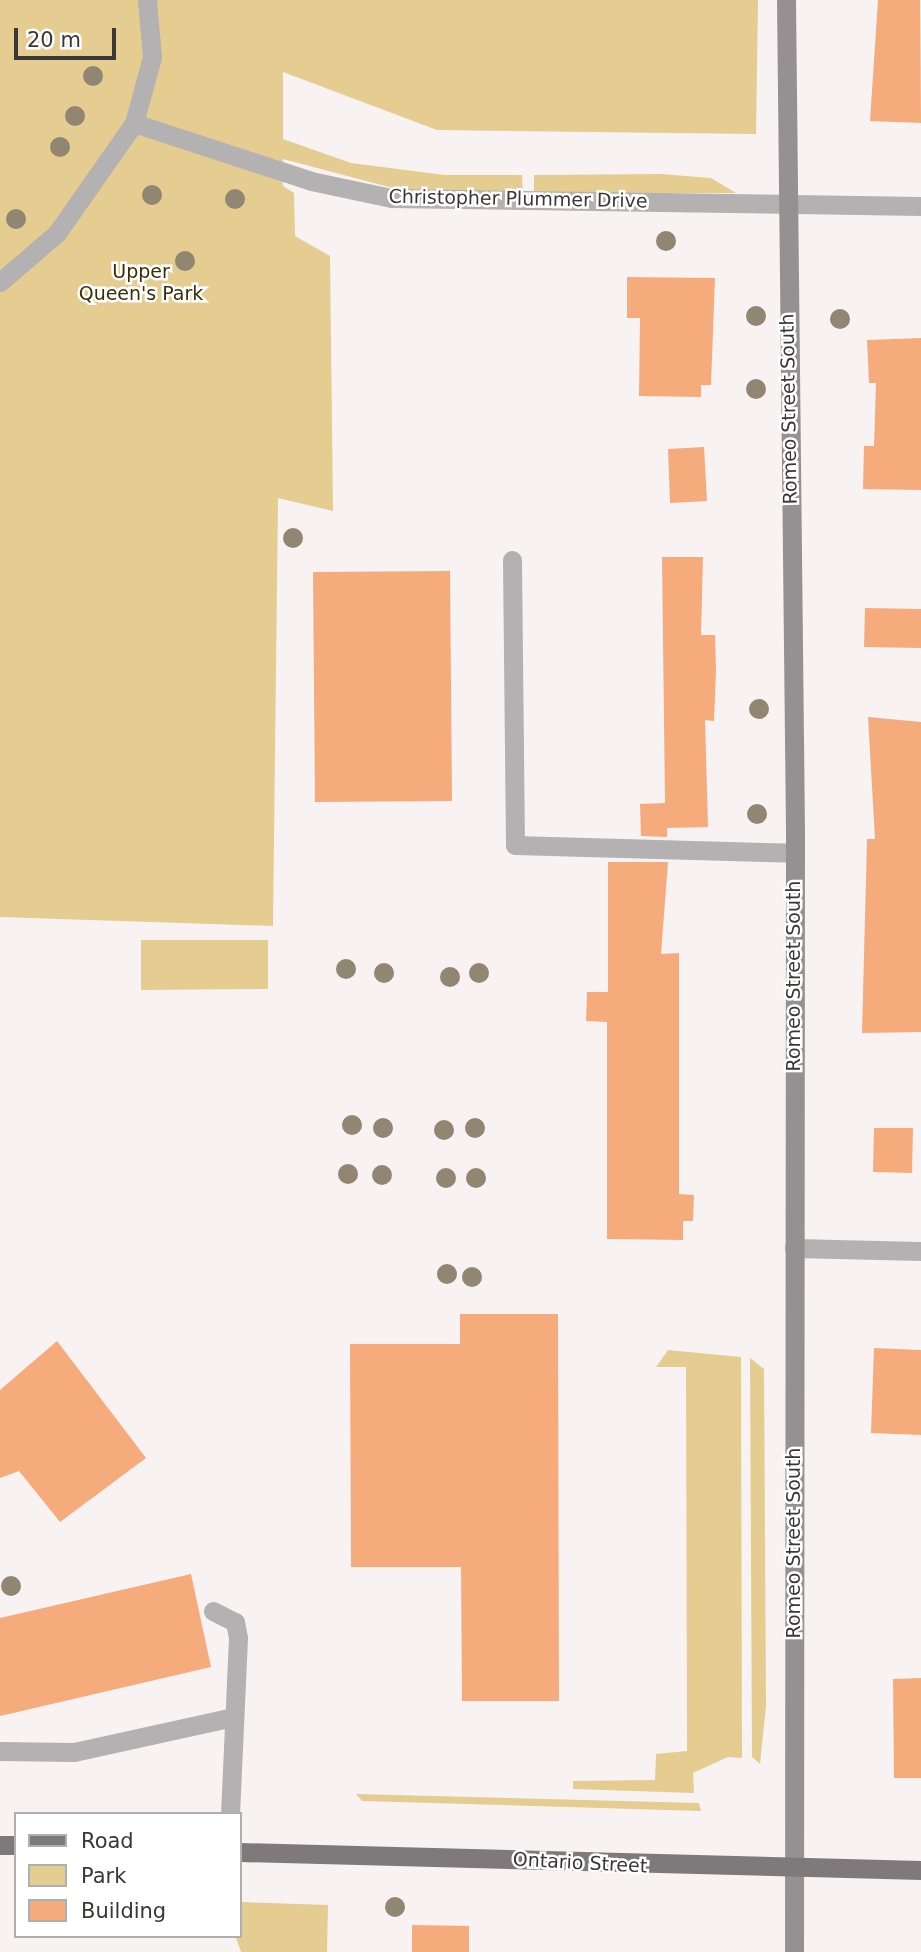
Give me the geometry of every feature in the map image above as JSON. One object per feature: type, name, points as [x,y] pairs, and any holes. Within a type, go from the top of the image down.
[{"type":"main road","name":"Romeo Street South","points":[[786,0],[794,853],[794,1952]]},
{"type":"main road","name":"Ontario Street","points":[[242,1852],[921,1870]]},
{"type":"street","points":[[0,282],[58,233],[134,123],[152,57],[147,0]]},
{"type":"street","name":"Christopher Plummer Drive","points":[[134,123],[312,181],[391,198],[921,206]]},
{"type":"street","points":[[512,559],[515,845],[794,853]]},
{"type":"street","points":[[794,1248],[921,1251]]},
{"type":"street","points":[[213,1611],[235,1622],[236,1630],[230,1812]]},
{"type":"street","points":[[0,1751],[74,1752],[233,1717]]},
{"type":"green space","name":"Upper Queen's Park","points":[[0,0],[758,0],[756,134],[437,130],[283,72],[283,139],[351,163],[445,175],[522,175],[523,193],[408,192],[283,159],[283,186],[294,193],[295,236],[330,256],[333,511],[278,498],[273,926],[0,917]]},
{"type":"green space","points":[[661,174],[711,178],[736,193],[534,193],[534,175]]},
{"type":"green space","points":[[141,940],[268,940],[268,989],[141,990]]},
{"type":"green space","points":[[668,1350],[741,1357],[742,1758],[728,1757],[693,1773],[694,1793],[573,1789],[573,1781],[655,1780],[656,1754],[687,1751],[686,1367],[656,1367]]},
{"type":"green space","points":[[750,1358],[764,1369],[766,1706],[760,1764],[752,1757]]},
{"type":"green space","points":[[356,1794],[699,1803],[701,1811],[362,1801]]},
{"type":"green space","points":[[242,1902],[328,1905],[327,1952],[241,1952],[236,1938],[242,1938]]},
{"type":"building","points":[[878,0],[920,0],[921,123],[870,121]]},
{"type":"building","points":[[627,277],[715,278],[711,385],[701,385],[701,397],[639,396],[640,318],[627,318]]},
{"type":"building","points":[[921,338],[921,490],[863,489],[864,446],[874,446],[876,383],[869,383],[867,340]]},
{"type":"building","points":[[704,447],[707,501],[670,503],[668,449]]},
{"type":"building","points":[[662,557],[703,557],[701,635],[715,635],[716,671],[714,721],[705,720],[708,827],[667,828],[667,837],[641,836],[640,804],[665,803]]},
{"type":"building","points":[[450,571],[452,801],[315,802],[313,572]]},
{"type":"building","points":[[865,608],[921,609],[921,648],[864,647]]},
{"type":"building","points":[[868,717],[921,722],[921,1032],[862,1033],[867,839],[875,839]]},
{"type":"building","points":[[608,862],[668,862],[661,954],[679,953],[679,1194],[694,1195],[693,1221],[683,1221],[683,1240],[607,1239],[607,1022],[586,1021],[587,992],[608,992]]},
{"type":"building","points":[[874,1128],[913,1128],[912,1173],[873,1172]]},
{"type":"building","points":[[460,1314],[558,1314],[559,1701],[462,1701],[461,1567],[351,1567],[350,1344],[460,1344]]},
{"type":"building","points":[[57,1341],[146,1458],[60,1522],[19,1471],[0,1478],[0,1390]]},
{"type":"building","points":[[874,1348],[921,1350],[921,1435],[871,1433]]},
{"type":"building","points":[[191,1574],[211,1667],[0,1716],[0,1618]]},
{"type":"building","points":[[921,1678],[921,1778],[894,1778],[893,1679]]},
{"type":"building","points":[[412,1925],[469,1926],[469,1952],[412,1952]]}]
